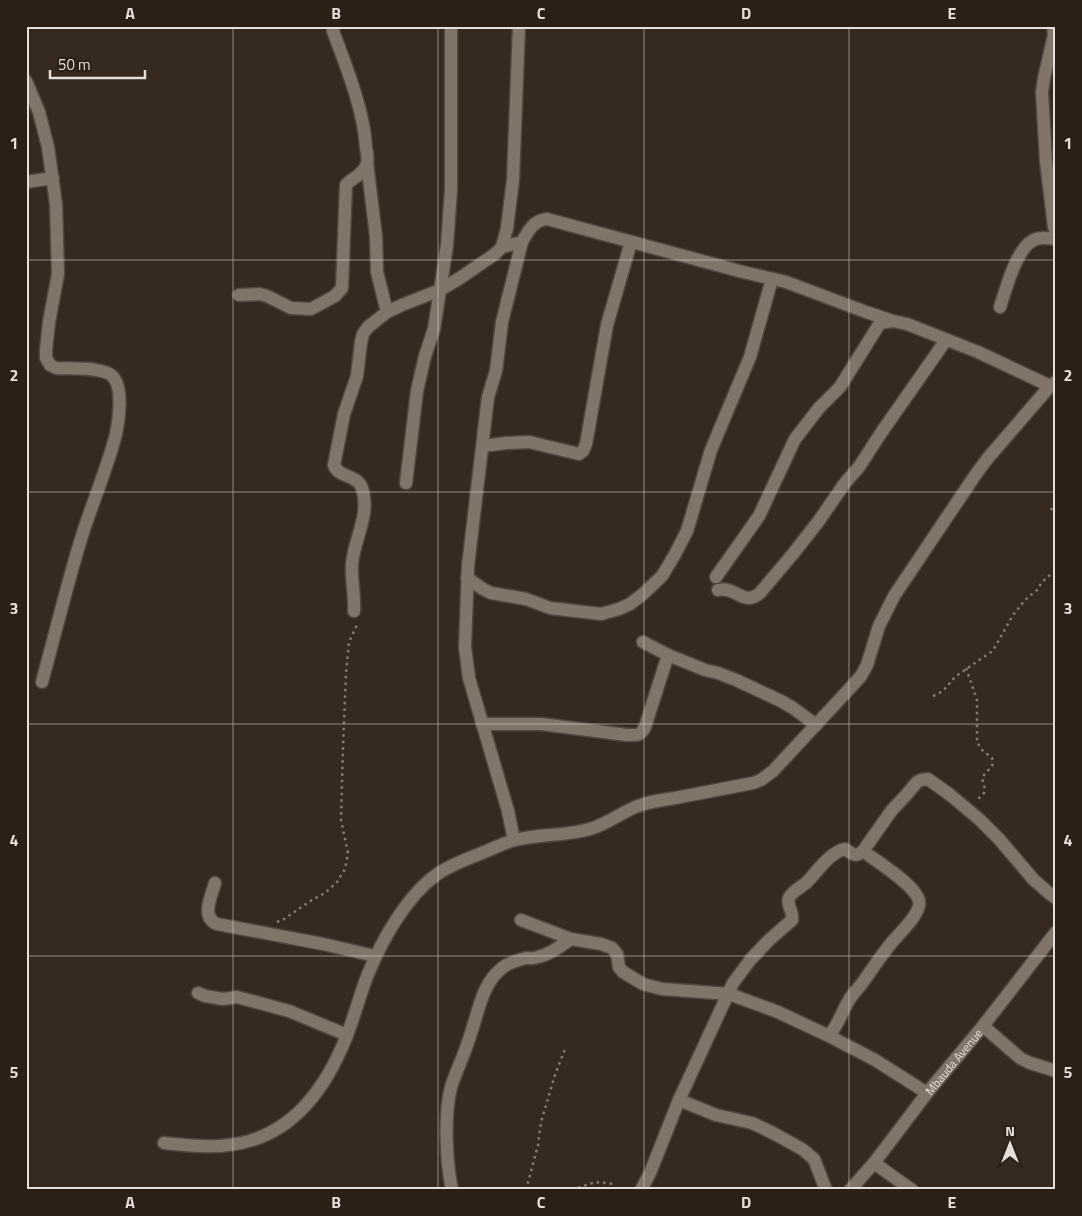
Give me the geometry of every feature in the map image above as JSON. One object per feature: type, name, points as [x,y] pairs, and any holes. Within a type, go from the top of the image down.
[{"type":"street","points":[[333,26],[363,122],[376,236],[377,272],[387,312]]},
{"type":"street","points":[[406,483],[417,391],[434,329],[447,245],[450,200],[451,26]]},
{"type":"street","points":[[354,611],[355,598],[352,566],[363,517],[364,496],[360,484],[355,479],[338,472],[334,465],[344,414],[357,376],[363,334],[374,321],[387,312],[440,290],[482,264],[502,247],[513,180],[519,26]]},
{"type":"street","points":[[1053,26],[1054,35],[1042,92],[1046,161],[1056,231]]},
{"type":"street","points":[[26,81],[40,112],[48,147],[56,204],[58,274],[48,330],[46,358],[50,365],[56,368],[108,372],[114,377],[118,387],[119,399],[116,433],[78,548],[42,682]]},
{"type":"street","points":[[239,294],[259,294],[291,308],[310,309],[338,293],[342,288],[346,186],[363,172],[367,163]]},
{"type":"street","points":[[26,182],[53,178]]},
{"type":"street","points":[[164,1143],[199,1146],[229,1145],[248,1141],[269,1133],[290,1121],[321,1086],[336,1061],[375,956],[400,913],[414,895],[428,882],[451,866],[514,840],[579,832],[603,824],[647,803],[753,783],[761,780],[773,770],[861,676],[868,665],[879,626],[894,596],[988,458],[1053,384],[907,324],[866,312],[786,282],[547,219],[542,219],[533,225],[522,242],[501,330],[496,371],[488,397],[470,546],[465,647],[469,678],[508,811],[514,840]]},
{"type":"street","points":[[1000,307],[1022,250],[1034,239],[1056,239]]},
{"type":"street","points":[[502,247],[522,242]]},
{"type":"street","points":[[482,446],[529,442],[579,454],[583,451],[586,444],[607,325],[631,242]]},
{"type":"street","points":[[468,578],[482,589],[491,593],[526,599],[550,608],[601,614],[630,604],[656,582],[662,576],[674,556],[687,530],[711,450],[750,357],[772,278]]},
{"type":"street","points":[[893,321],[880,323],[840,387],[819,408],[795,439],[759,516],[717,584],[734,591],[744,598],[754,597],[760,593],[818,522],[845,483],[859,467],[946,340]]},
{"type":"street","points":[[643,642],[668,655],[736,680],[781,701],[816,725]]},
{"type":"street","points":[[482,724],[541,724],[638,735],[645,727],[668,655]]},
{"type":"street","points":[[641,1190],[650,1173],[678,1100],[733,983],[751,959],[792,920],[793,914],[788,900],[790,896],[839,851],[845,850],[858,855],[863,851],[892,810],[917,782],[928,779],[969,810],[999,839],[1033,879],[1056,898]]},
{"type":"street","points":[[829,1036],[835,1029],[851,997],[920,906],[916,893],[908,885],[863,851]]},
{"type":"street","points":[[215,883],[208,915],[210,920],[217,924],[375,956]]},
{"type":"street","points":[[521,920],[571,939],[601,944],[612,948],[617,954],[619,967],[622,972],[643,984],[662,989],[729,994],[778,1012],[875,1060],[927,1093]]},
{"type":"street","name":"Mbauda Avenue","points":[[850,1190],[874,1163],[927,1093],[983,1026],[1056,932]]},
{"type":"street","points":[[452,1190],[447,1154],[449,1099],[485,990],[490,980],[504,966],[515,961],[540,957],[571,939]]},
{"type":"street","points":[[198,993],[222,999],[237,997],[289,1011],[347,1035]]},
{"type":"street","points":[[983,1026],[1020,1058],[1056,1071]]},
{"type":"street","points":[[678,1100],[716,1115],[752,1123],[802,1149],[814,1160],[826,1190]]},
{"type":"street","points":[[874,1163],[912,1190]]},
{"type":"path","points":[[1051,508],[1056,517]]},
{"type":"path","points":[[933,696],[943,692],[956,676],[991,652],[1013,615],[1025,600],[1037,590],[1050,574],[1056,572]]},
{"type":"path","points":[[264,933],[273,924],[325,893],[338,882],[345,869],[348,853],[342,820],[342,747],[349,642],[357,625]]},
{"type":"path","points":[[966,668],[977,700],[977,742],[982,750],[992,758],[993,762],[982,778],[985,789],[984,793],[969,810]]},
{"type":"path","points":[[526,1190],[538,1145],[541,1122],[565,1049]]},
{"type":"path","points":[[572,1190],[595,1182],[615,1184]]}]
